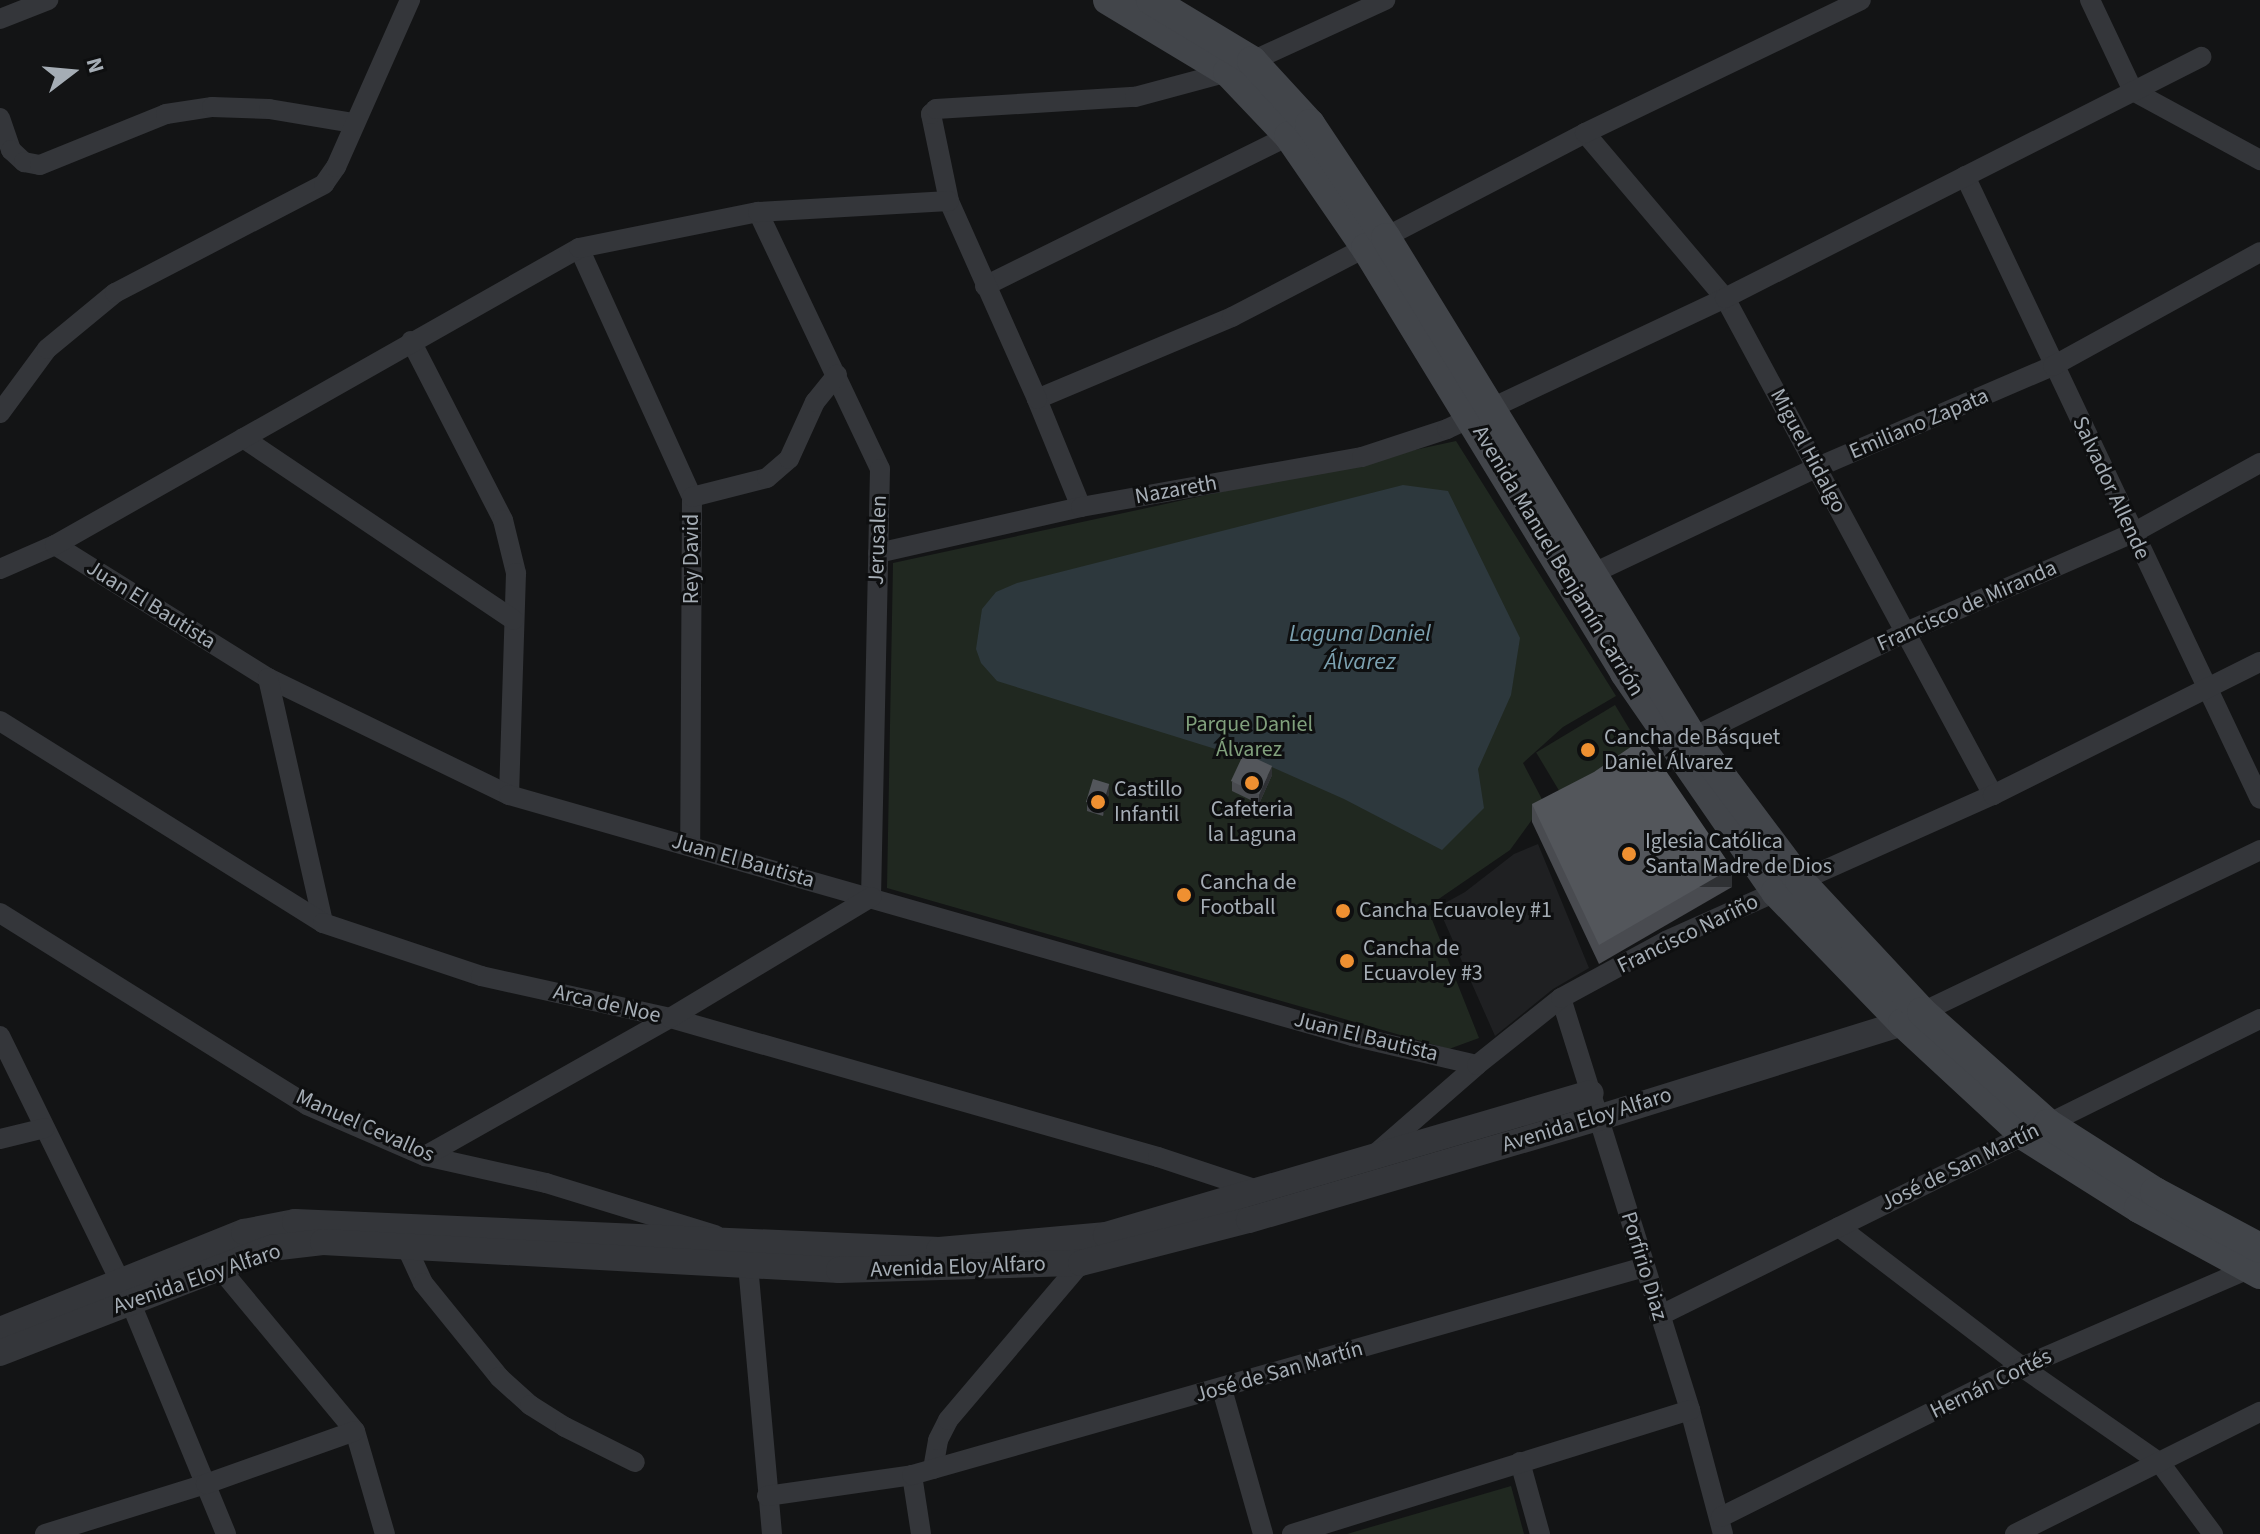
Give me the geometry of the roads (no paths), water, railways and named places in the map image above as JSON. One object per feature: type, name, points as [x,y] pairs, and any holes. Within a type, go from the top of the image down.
[{"type":"main road","name":"Avenida Manuel Benjamín Carrión","points":[[1108,0],[1240,67],[1289,136],[1376,243]]},
{"type":"main road","name":"Avenida Manuel Benjamín Carrión","points":[[1151,0],[1310,124],[1376,243],[1580,580],[1683,742],[1788,886],[1912,1017],[2036,1130],[2155,1192],[2257,1262]]},
{"type":"street","points":[[0,19],[48,0]]},
{"type":"street","points":[[1081,507],[949,201],[931,114],[936,109],[1135,97],[1240,67],[1385,0]]},
{"type":"street","points":[[1037,399],[1232,317],[1585,133],[1861,0]]},
{"type":"street","points":[[2090,0],[2133,91],[2260,160]]},
{"type":"street","points":[[0,413],[47,349],[115,293],[324,184],[336,167],[409,3]]},
{"type":"street","name":"Nazareth","points":[[878,553],[1081,507],[1362,457],[1480,413],[1725,298],[2201,57]]},
{"type":"street","points":[[0,118],[11,150],[24,162],[40,165],[166,114],[212,107],[269,109],[354,123]]},
{"type":"street","name":"Miguel Hidalgo","points":[[1585,133],[1725,298],[1993,795]]},
{"type":"street","points":[[985,286],[1289,136]]},
{"type":"street","name":"Salvador Allende","points":[[1965,176],[2260,799]]},
{"type":"street","points":[[0,569],[55,545],[579,248],[758,212],[949,201]]},
{"type":"street","name":"Jerusalen","points":[[758,212],[880,469],[871,897]]},
{"type":"street","name":"Rey David","points":[[579,248],[692,497],[690,846]]},
{"type":"street","name":"Emiliano Zapata","points":[[1580,580],[1818,467],[2053,366],[2260,252]]},
{"type":"street","points":[[411,341],[503,520],[516,573],[509,795]]},
{"type":"street","points":[[692,497],[767,478],[789,459],[815,402],[837,375]]},
{"type":"street","points":[[243,438],[514,620]]},
{"type":"street","name":"Francisco de Miranda","points":[[1683,742],[1904,633],[2133,533],[2260,463]]},
{"type":"street","name":"Juan El Bautista","points":[[55,545],[268,678],[509,795],[1352,1036],[1477,1065]]},
{"type":"street","name":"Francisco Nariño","points":[[1331,1195],[1477,1065],[1561,998],[1666,941],[1993,795],[2260,662]]},
{"type":"street","points":[[268,678],[323,923]]},
{"type":"street","name":"Arca de Noe","points":[[0,721],[323,923],[481,976],[670,1018],[1158,1157],[1257,1190]]},
{"type":"street","points":[[1912,1017],[2260,850]]},
{"type":"street","points":[[425,1156],[670,1018],[871,897]]},
{"type":"street","name":"Manuel Cevallos","points":[[0,913],[307,1105],[425,1156],[575,1192],[707,1230],[718,1253]]},
{"type":"street","name":"Porfirio Diaz","points":[[1561,998],[1690,1410],[1722,1525]]},
{"type":"street","name":"Avenida Eloy Alfaro","points":[[0,1353],[244,1232],[295,1222],[509,1255],[939,1250],[1106,1235],[1369,1159],[1595,1106],[1912,1017]]},
{"type":"street","name":"José de San Martín","points":[[1659,1316],[2260,1019]]},
{"type":"street","points":[[0,1036],[126,1292],[226,1534]]},
{"type":"street","name":"Avenida Eloy Alfaro","points":[[718,1253],[748,1265],[839,1270],[1081,1263],[1331,1195],[1595,1106]]},
{"type":"street","points":[[0,1139],[45,1128]]},
{"type":"street","points":[[1839,1227],[2022,1367],[2160,1463],[2213,1534]]},
{"type":"street","points":[[402,1237],[423,1283],[499,1377],[530,1405],[565,1427],[635,1462]]},
{"type":"street","name":"Avenida Eloy Alfaro","points":[[0,1330],[271,1248],[402,1237]]},
{"type":"street","name":"Hernán Cortés","points":[[1722,1525],[2022,1367],[2257,1262]]},
{"type":"street","points":[[933,1469],[938,1440],[948,1420],[1081,1263]]},
{"type":"street","points":[[748,1265],[772,1534]]},
{"type":"street","points":[[218,1266],[355,1431],[385,1534]]},
{"type":"street","name":"José de San Martín","points":[[767,1496],[912,1475],[1644,1267]]},
{"type":"street","points":[[1222,1389],[1263,1534]]},
{"type":"street","points":[[1292,1534],[1690,1410]]},
{"type":"street","points":[[2015,1534],[2260,1412]]},
{"type":"street","points":[[45,1534],[206,1484],[355,1431]]},
{"type":"street","points":[[1520,1462],[1540,1534]]},
{"type":"street","points":[[912,1475],[921,1534]]},
{"type":"water","name":"Laguna Daniel Álvarez","points":[[1403,485],[1448,491],[1520,638],[1511,695],[1478,769],[1484,808],[1442,850],[1344,799],[1267,765],[997,681],[981,663],[976,649],[982,609],[996,592],[1017,583]]},
{"type":"place","name":"Cancha de Básquet Daniel Álvarez","points":[[1588,750]]},
{"type":"place","name":"Cafeteria la Laguna","points":[[1252,783]]},
{"type":"place","name":"Castillo Infantil","points":[[1098,802]]},
{"type":"place","name":"Iglesia Católica Santa Madre de Dios","points":[[1629,854]]},
{"type":"place","name":"Cancha de Football","points":[[1184,895]]},
{"type":"place","name":"Cancha Ecuavoley #1","points":[[1343,911]]},
{"type":"place","name":"Cancha de Ecuavoley #3","points":[[1347,961]]},
{"type":"park label","name":"Parque Daniel Álvarez","points":[[1249,736]]}]
